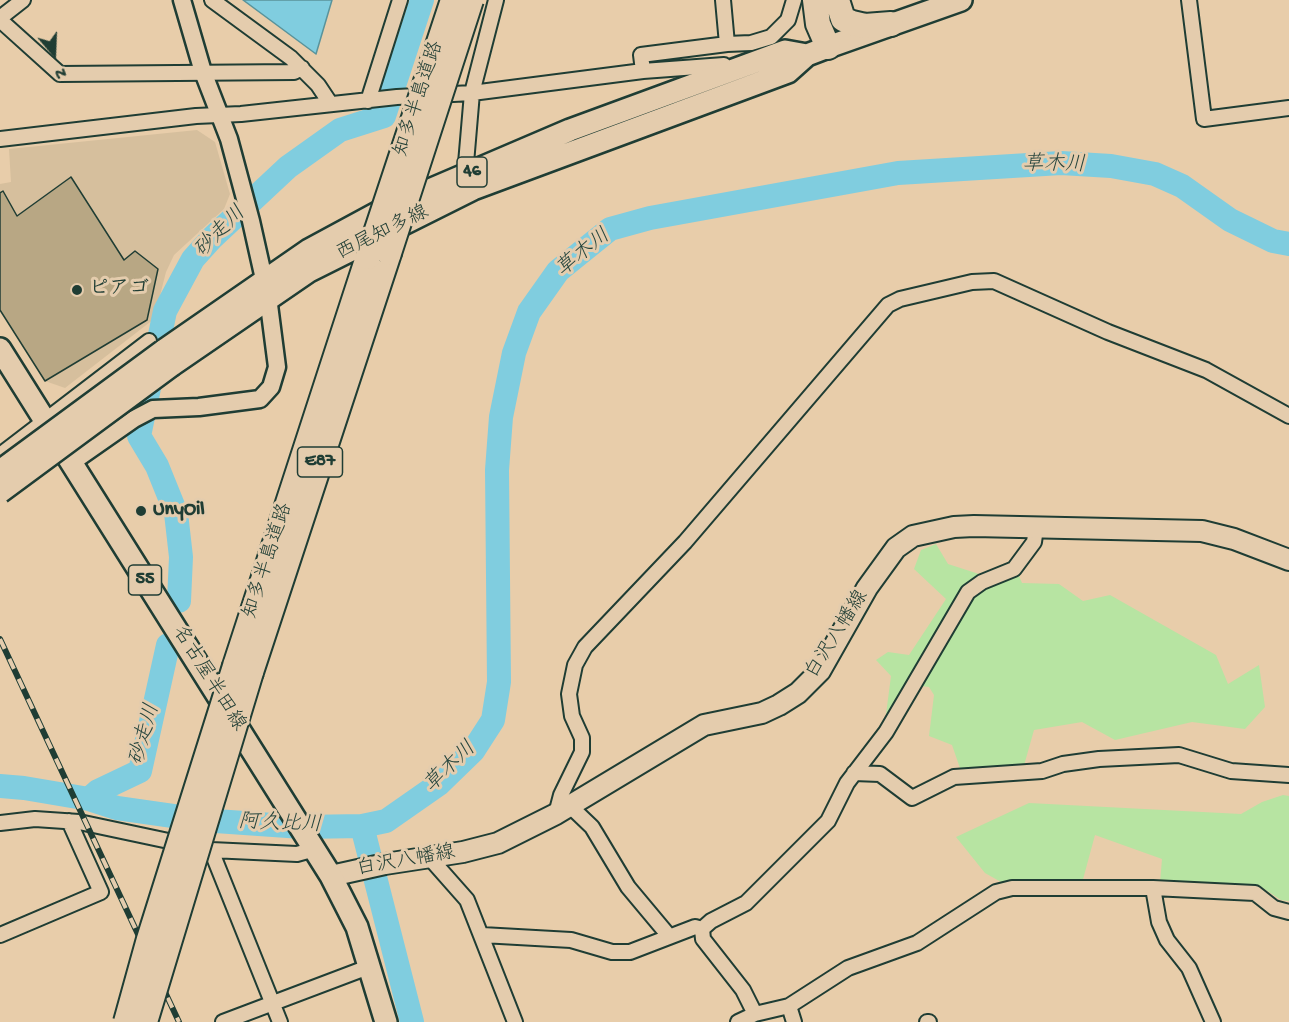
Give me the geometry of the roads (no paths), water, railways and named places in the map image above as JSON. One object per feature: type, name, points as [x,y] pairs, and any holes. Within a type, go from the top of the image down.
[{"type":"highway","name":"知多半島道路","points":[[379,255],[453,0]]},
{"type":"highway","name":"知多半島道路","points":[[126,1022],[149,939],[243,669],[379,255],[471,0]]},
{"type":"highway","points":[[815,0],[818,51]]},
{"type":"highway","points":[[818,51],[836,0]]},
{"type":"highway","points":[[836,0],[843,19],[852,23],[865,26],[891,24]]},
{"type":"highway","name":"知多半島道路","points":[[145,1022],[243,669]]},
{"type":"main road","name":"西尾知多線","points":[[0,471],[161,352],[266,288],[309,271],[473,189],[788,72],[818,51],[962,0]]},
{"type":"main road","name":"西尾知多線","points":[[266,288],[309,250],[383,210],[570,130],[785,51],[818,51]]},
{"type":"main road","name":"名古屋半田線","points":[[0,349],[331,876],[357,927],[371,966],[386,1022]]},
{"type":"main road","name":"西尾知多線","points":[[0,492],[161,352]]},
{"type":"main road","name":"白沢八幡線","points":[[331,876],[498,843],[563,810],[704,725],[762,713],[798,693],[820,671],[848,618],[890,556],[913,536],[954,527],[1202,531],[1234,539],[1289,560]]},
{"type":"street","points":[[23,0],[0,19],[60,74],[294,72],[302,68]]},
{"type":"street","points":[[71,463],[134,419],[153,409],[199,407],[260,399],[271,387],[277,367],[266,288],[251,220],[182,0]]},
{"type":"street","points":[[212,0],[262,35],[302,68],[318,85],[330,103]]},
{"type":"street","points":[[373,100],[400,0]]},
{"type":"street","points":[[465,175],[472,93],[496,0]]},
{"type":"street","points":[[723,0],[727,44]]},
{"type":"street","points":[[643,71],[641,55],[751,43],[771,37],[788,20],[794,0]]},
{"type":"street","points":[[1189,0],[1204,119],[1289,108]]},
{"type":"street","points":[[0,139],[196,116],[220,116],[397,97],[472,93],[643,71],[724,65]]},
{"type":"street","points":[[669,936],[628,887],[592,827],[563,810],[561,795],[582,752],[582,738],[572,716],[569,694],[574,665],[585,647],[685,542],[888,305],[900,299],[979,281],[994,281],[1108,332],[1206,370],[1289,416]]},
{"type":"street","points":[[0,455],[45,421],[161,352]]},
{"type":"street","points":[[702,929],[711,921],[746,903],[775,877],[831,817],[854,773],[886,732],[968,592],[981,582],[1014,569],[1034,542],[1036,528]]},
{"type":"street","points":[[854,773],[880,774],[912,798],[954,777],[1042,771],[1063,764],[1099,759],[1179,755],[1231,771],[1289,775]]},
{"type":"street","points":[[0,823],[35,819],[69,821],[98,825],[211,850],[297,854],[312,844]]},
{"type":"street","points":[[0,935],[101,892],[69,821]]},
{"type":"street","points":[[211,850],[280,1022]]},
{"type":"street","points":[[429,857],[467,900],[515,1022]]},
{"type":"street","points":[[738,1022],[755,1014],[789,1006],[848,968],[933,935],[996,892],[1012,888],[1153,888],[1255,892],[1274,908],[1289,912]]},
{"type":"street","points":[[1153,888],[1159,922],[1167,940],[1189,968],[1213,1022]]},
{"type":"street","points":[[482,935],[571,940],[612,952],[630,952],[695,927],[702,929]]},
{"type":"street","points":[[702,929],[703,939],[743,990],[755,1014]]},
{"type":"street","points":[[223,1022],[371,966]]},
{"type":"street","points":[[789,1006],[795,1021]]},
{"type":"water","points":[[243,0],[332,0],[316,54]]},
{"type":"waterway","name":"砂走川","points":[[179,601],[181,557],[176,513],[157,466],[139,436],[165,311],[193,259],[212,238],[288,167],[340,130],[384,116],[422,0]]},
{"type":"waterway","name":"草木川","points":[[0,786],[89,799],[117,808],[201,820],[302,827],[362,826],[386,821],[439,784],[473,751],[493,720],[499,682],[497,470],[501,417],[514,353],[529,312],[558,271],[610,229],[650,218],[898,173],[1061,163],[1111,166],[1155,174],[1182,186],[1230,220],[1273,241],[1289,244]]},
{"type":"waterway","name":"砂走川","points":[[89,799],[98,791],[140,771],[168,645]]},
{"type":"waterway","name":"阿久比川","points":[[362,826],[412,1022]]},
{"type":"railway","points":[[0,639],[179,1022]]},
{"type":"place","name":"ピアゴ","points":[[77,290]]},
{"type":"place","name":"UnyOil","points":[[141,511]]}]
